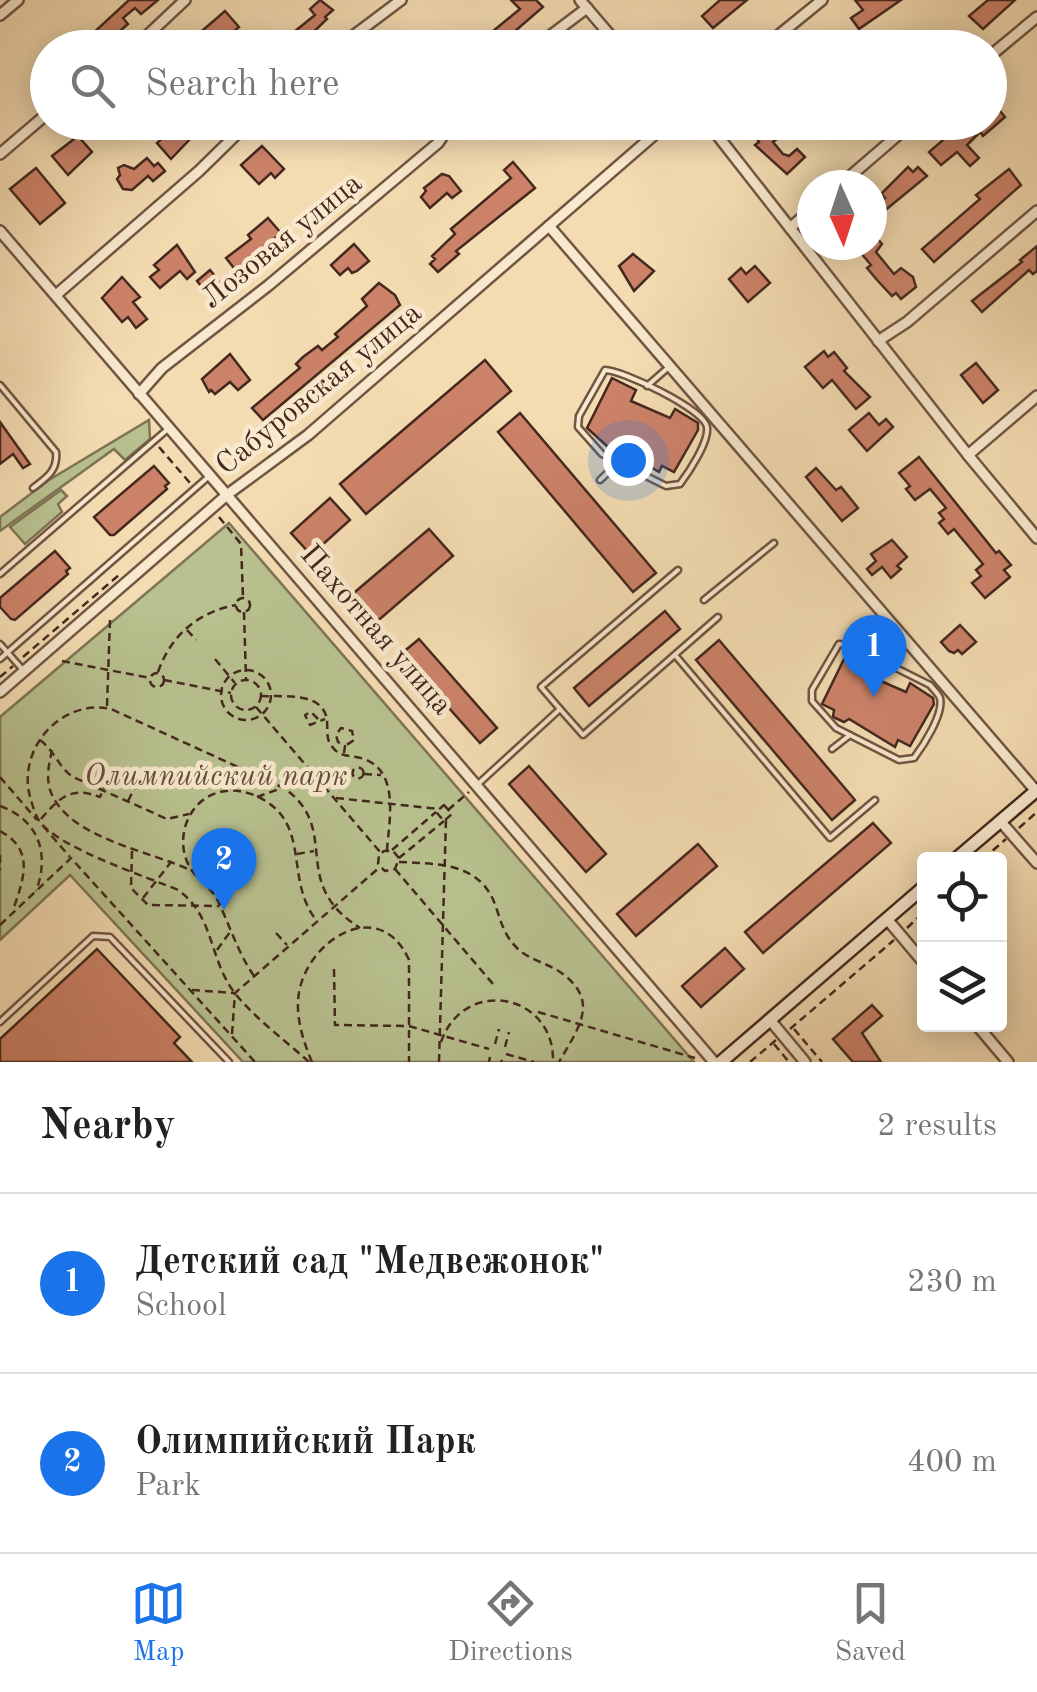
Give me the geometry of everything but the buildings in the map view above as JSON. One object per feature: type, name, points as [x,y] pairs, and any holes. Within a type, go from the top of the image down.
[{"type":"street","points":[[153,30],[185,0]]},
{"type":"street","points":[[361,30],[401,0]]},
{"type":"street","points":[[785,30],[822,0]]},
{"type":"street","points":[[0,16],[16,1]]},
{"type":"street","points":[[554,30],[584,4],[606,30]]},
{"type":"street","points":[[1007,42],[1037,16]]},
{"type":"street","points":[[0,154],[30,128]]},
{"type":"street","points":[[56,295],[230,140]]},
{"type":"street","name":"Лозовая улица","points":[[139,394],[162,368],[440,140]]},
{"type":"street","name":"Сабуровская улица","points":[[0,692],[20,668],[228,494],[308,435],[647,140]]},
{"type":"street","points":[[721,140],[1037,538]]},
{"type":"street","points":[[857,170],[892,140]]},
{"type":"street","points":[[878,341],[907,322],[1037,210]]},
{"type":"street","points":[[790,228],[797,222]]},
{"type":"street","points":[[549,226],[1036,791],[965,852]]},
{"type":"street","name":"Пахотная улица","points":[[0,231],[714,1059]]},
{"type":"street","points":[[968,455],[1037,396]]},
{"type":"street","points":[[1001,822],[1037,863]]},
{"type":"street","points":[[714,1059],[770,1020],[917,893]]},
{"type":"street","points":[[887,919],[917,955]]},
{"type":"street","points":[[770,1020],[777,1039],[804,1062]]},
{"type":"street","points":[[983,1032],[1008,1062]]},
{"type":"lane","points":[[647,386],[671,365]]},
{"type":"lane","points":[[605,370],[647,386],[696,411],[708,428],[684,478],[674,487],[602,454],[578,427],[578,416],[605,370]]},
{"type":"lane","points":[[0,385],[56,452],[52,473],[33,488]]},
{"type":"lane","points":[[0,574],[170,428]]},
{"type":"lane","points":[[600,480],[619,462]]},
{"type":"lane","points":[[0,659],[211,474]]},
{"type":"lane","points":[[704,600],[774,543]]},
{"type":"lane","points":[[678,570],[541,687],[583,735],[718,617]]},
{"type":"lane","points":[[881,660],[908,639]]},
{"type":"lane","points":[[0,644],[20,668]]},
{"type":"lane","points":[[839,644],[881,660],[930,685],[941,702],[918,752],[907,761],[836,728],[812,701],[812,690],[839,644]]},
{"type":"lane","points":[[675,655],[830,838],[875,800]]},
{"type":"lane","points":[[478,785],[560,709]]},
{"type":"lane","points":[[832,749],[850,734]]},
{"type":"lane","points":[[0,1022],[93,936],[110,937],[226,1059],[218,1062]]},
{"type":"path","points":[[154,441],[194,489]]},
{"type":"path","points":[[215,513],[241,544],[243,598]]},
{"type":"path","points":[[0,677],[20,668],[129,566]]},
{"type":"path","points":[[150,678],[186,628],[203,614],[243,598]]},
{"type":"path","points":[[243,598],[251,606],[244,612]]},
{"type":"path","points":[[236,604],[244,612],[246,680]]},
{"type":"path","points":[[107,708],[110,620]]},
{"type":"path","points":[[186,628],[196,640]]},
{"type":"path","points":[[215,659],[236,684]]},
{"type":"path","points":[[62,661],[150,678],[157,687],[164,680]]},
{"type":"path","points":[[246,670],[265,677],[272,696],[262,715],[243,720],[226,711],[221,691],[229,676],[246,670]]},
{"type":"path","points":[[158,672],[164,680],[231,692]]},
{"type":"path","points":[[246,680],[256,684],[261,696],[256,707],[243,710],[233,703],[231,692],[236,684],[246,680]]},
{"type":"path","points":[[261,696],[313,700],[323,708],[326,736],[333,748],[344,756],[371,762],[383,775],[390,804],[389,851],[399,860],[444,864],[466,871],[486,893],[502,928],[520,951],[556,970],[572,984],[584,1010],[559,1062]]},
{"type":"path","points":[[313,700],[315,715]]},
{"type":"path","points":[[310,1062],[235,993],[197,906],[178,890],[76,847],[39,822],[28,777],[29,762],[40,740],[49,728],[84,707],[107,708],[284,788],[307,809],[312,821],[324,894],[333,907],[360,928]]},
{"type":"path","points":[[256,707],[381,853]]},
{"type":"path","points":[[315,715],[323,708]]},
{"type":"path","points":[[243,710],[243,720]]},
{"type":"path","points":[[315,715],[327,719]]},
{"type":"path","points":[[326,736],[336,735],[341,728],[352,732],[354,740],[345,746]]},
{"type":"path","points":[[336,735],[345,746]]},
{"type":"path","points":[[40,740],[52,750],[65,772],[166,819],[190,814]]},
{"type":"path","points":[[333,748],[338,742]]},
{"type":"path","points":[[344,756],[345,746]]},
{"type":"path","points":[[52,750],[48,774],[58,802],[87,828],[132,850],[193,872],[208,885],[254,976]]},
{"type":"path","points":[[359,758],[362,771]]},
{"type":"path","points":[[362,771],[371,762]]},
{"type":"path","points":[[362,771],[383,775]]},
{"type":"path","points":[[39,822],[74,792],[100,797],[110,776]]},
{"type":"path","points":[[0,777],[255,1062]]},
{"type":"path","points":[[448,810],[478,785]]},
{"type":"path","points":[[128,802],[135,787]]},
{"type":"path","points":[[257,797],[284,788]]},
{"type":"path","points":[[193,872],[184,854],[183,840],[190,814],[207,797],[240,790],[257,797],[284,817],[290,827],[302,896],[317,921]]},
{"type":"path","points":[[334,798],[438,811],[445,820],[439,1062]]},
{"type":"path","points":[[380,867],[381,853],[389,851],[444,805],[452,814],[399,860],[395,869]]},
{"type":"path","points":[[0,806],[30,824],[40,838],[42,874],[35,892]]},
{"type":"path","points":[[0,831],[21,848],[25,862],[25,876],[12,914]]},
{"type":"path","points":[[132,850],[131,888],[148,906],[220,906]]},
{"type":"path","points":[[295,855],[315,850]]},
{"type":"path","points":[[0,855],[0,870]]},
{"type":"path","points":[[0,925],[71,858]]},
{"type":"path","points":[[142,899],[171,862]]},
{"type":"path","points":[[232,1036],[235,993],[380,867]]},
{"type":"path","points":[[380,867],[395,869]]},
{"type":"path","points":[[395,869],[493,984]]},
{"type":"path","points":[[0,916],[12,914]]},
{"type":"path","points":[[750,1062],[917,918]]},
{"type":"path","points":[[310,1062],[298,1001],[306,968],[328,940],[342,931],[360,928],[388,934],[404,949],[410,970],[409,1062]]},
{"type":"path","points":[[216,952],[230,931]]},
{"type":"path","points":[[276,934],[288,946]]},
{"type":"path","points":[[334,969],[334,1025],[410,1026],[489,1049]]},
{"type":"path","points":[[191,990],[235,993]]},
{"type":"path","points":[[441,1036],[470,1006],[489,1000],[508,1001],[526,1008],[540,1021],[550,1038],[553,1062]]},
{"type":"path","points":[[538,1012],[702,1059],[714,1059]]},
{"type":"path","points":[[792,1026],[822,1062]]},
{"type":"path","points":[[495,1044],[499,1029]]},
{"type":"path","points":[[505,1047],[509,1032]]},
{"type":"path","points":[[777,1039],[789,1062]]},
{"type":"path","points":[[680,1053],[687,1062]]},
{"type":"path","points":[[506,1054],[534,1062]]},
{"type":"green space","points":[[149,420],[150,439],[125,460],[114,449],[0,531],[0,517],[49,480]]},
{"type":"green space","points":[[61,490],[67,496],[58,504],[62,512],[25,544],[10,527]]},
{"type":"green space","name":"Олимпийский парк","points":[[229,523],[694,1062],[243,1062],[70,875],[0,940],[0,717]]},
{"type":"place","name":"Детский сад \"Медвежонок\"","points":[[874,697]]},
{"type":"place","name":"Олимпийский Парк","points":[[224,910]]}]
